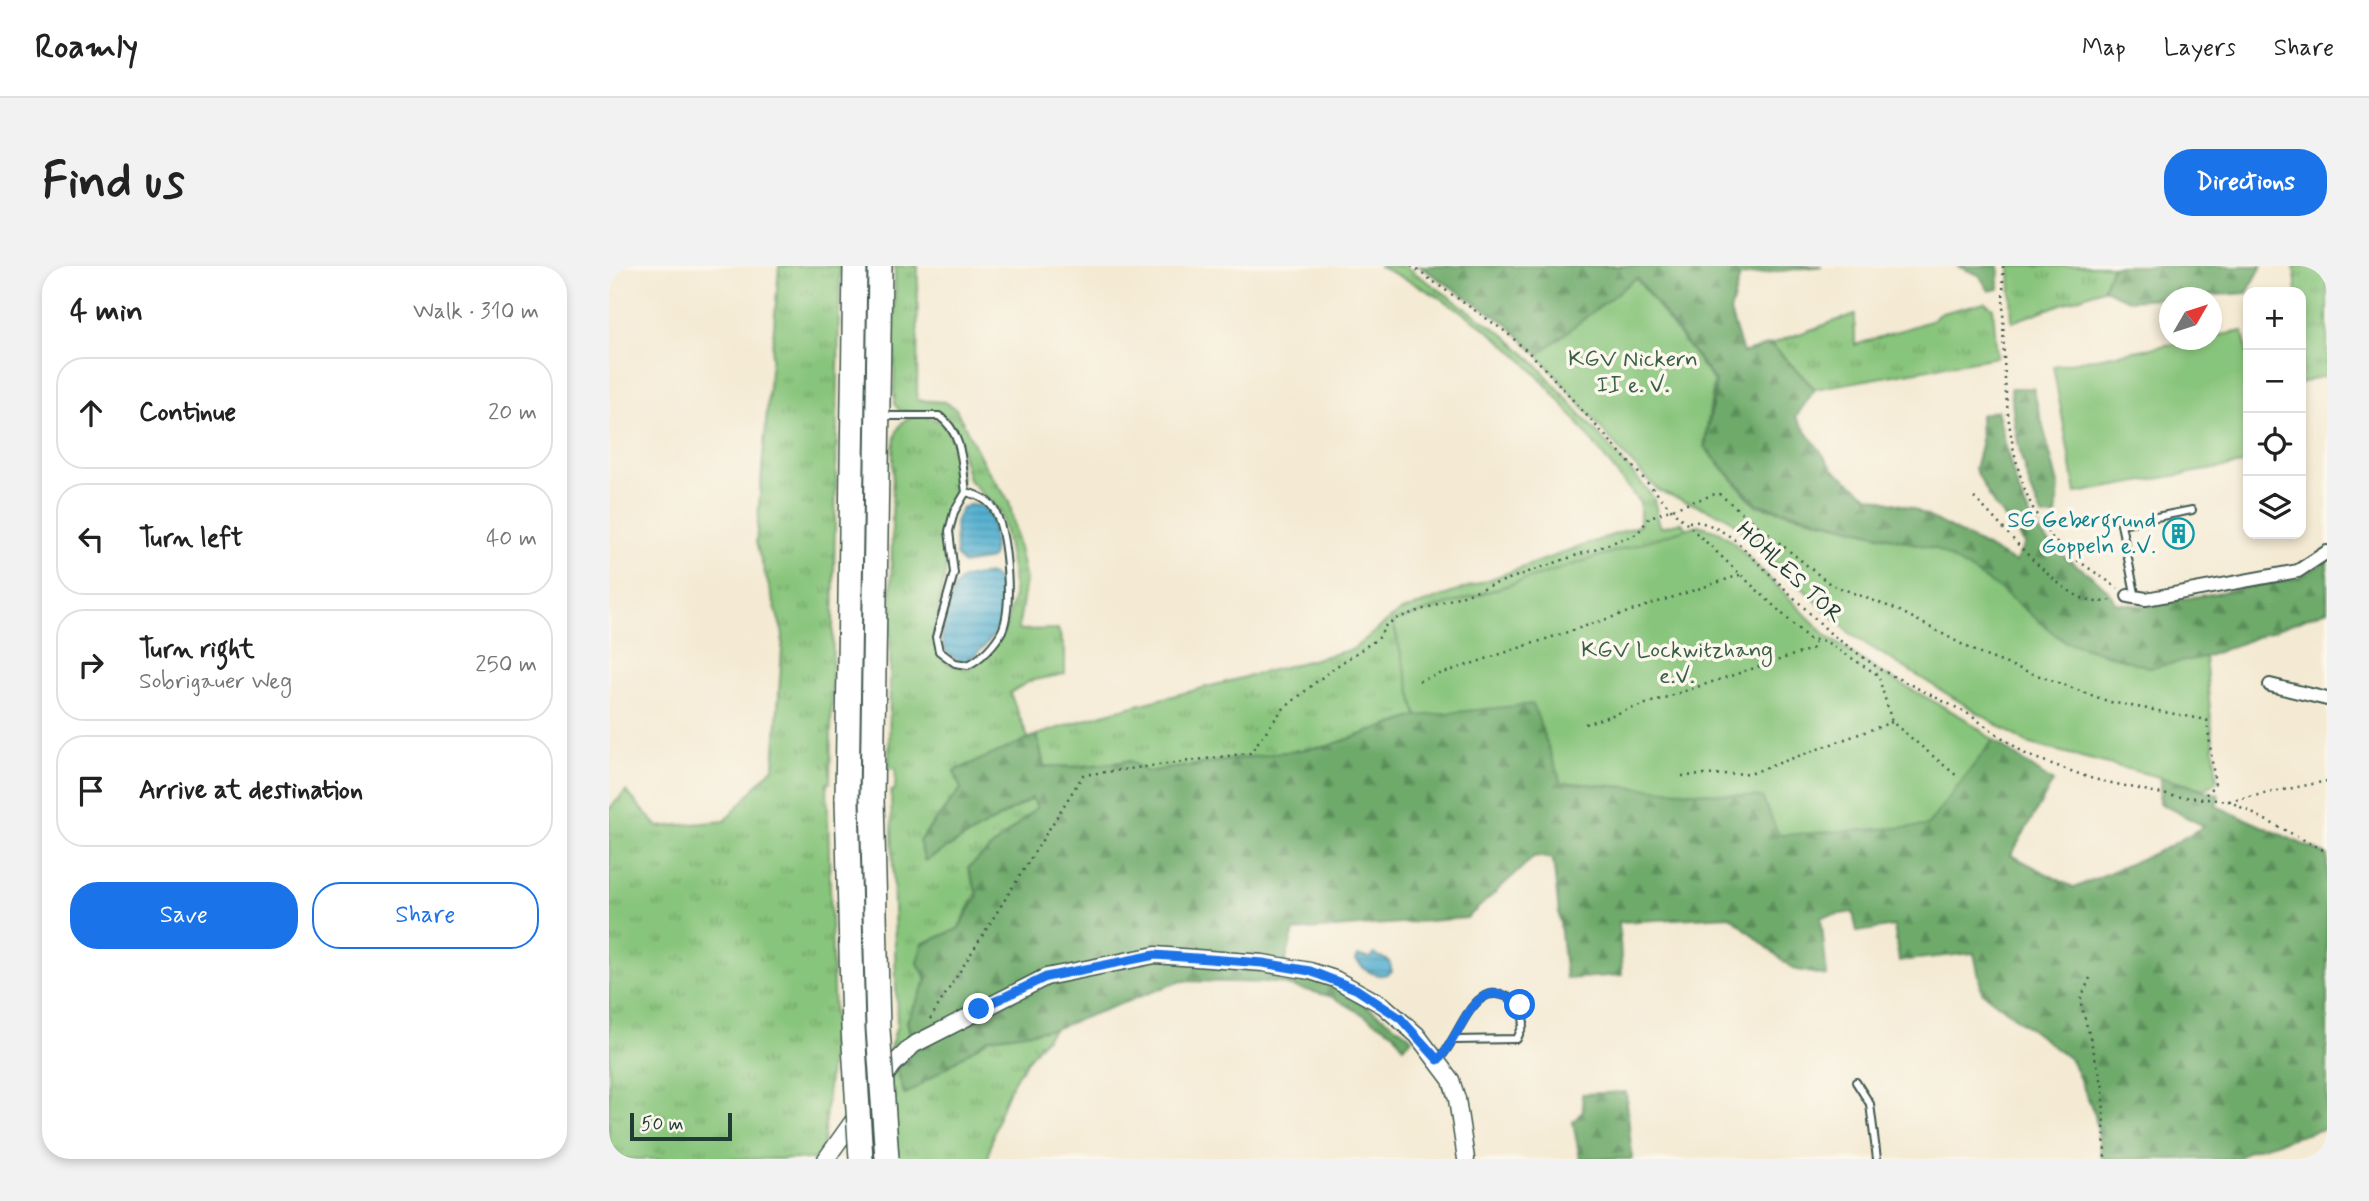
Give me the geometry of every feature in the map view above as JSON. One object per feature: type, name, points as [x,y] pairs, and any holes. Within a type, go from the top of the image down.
[{"type":"highway","points":[[855,266],[847,799],[853,1028],[861,1159]]},
{"type":"highway","points":[[880,266],[872,799],[878,1029],[887,1159]]},
{"type":"street","points":[[2132,597],[2146,599],[2298,571],[2327,552]]},
{"type":"street","points":[[2270,685],[2327,699]]},
{"type":"street","points":[[825,1159],[893,1065],[913,1045],[1046,977],[1155,955],[1263,963],[1335,979],[1400,1018],[1438,1060],[1451,1080],[1457,1099],[1467,1159]]},
{"type":"lane","points":[[877,416],[927,414],[947,422],[959,446],[966,492],[954,512],[949,531],[954,573],[936,637],[939,651],[955,663],[968,665],[982,655],[1001,632],[1009,596],[996,512],[987,501],[966,492]]},
{"type":"lane","points":[[2132,597],[2121,524],[2192,510]]},
{"type":"lane","points":[[1438,1060],[1455,1040],[1467,1009],[1475,1001],[1488,996],[1502,996],[1520,1005],[1524,1023],[1517,1039],[1455,1040]]},
{"type":"lane","points":[[1856,1082],[1870,1104],[1877,1159]]},
{"type":"path","name":"HOHLES TOR","points":[[1411,266],[1506,332],[1537,360],[1671,509],[1688,523],[1698,522],[1734,539],[1831,634],[1881,670],[1966,713],[2027,755],[2093,779],[2201,799],[2229,801]]},
{"type":"path","points":[[2003,266],[2008,424],[2025,489],[2044,527],[2065,550],[2132,597]]},
{"type":"path","points":[[928,1022],[1083,775],[1250,753],[1282,710],[1331,670],[1380,637],[1384,627],[1395,619],[1637,534],[1650,517],[1718,493],[1830,584],[1898,610],[1980,654],[2110,702],[2207,720],[2215,786],[2201,799]]},
{"type":"path","points":[[1974,498],[2044,571],[2074,594],[2097,602],[2132,597]]},
{"type":"path","points":[[1688,523],[1809,639],[1825,641],[1878,675],[1892,722],[1958,776]]},
{"type":"path","points":[[1419,681],[1740,575]]},
{"type":"path","points":[[1585,724],[1808,650],[1813,648],[1815,640]]},
{"type":"path","points":[[1878,675],[1881,670]]},
{"type":"path","points":[[1682,776],[1752,774],[1892,722]]},
{"type":"path","points":[[2229,801],[2327,781]]},
{"type":"path","points":[[2229,801],[2327,852]]},
{"type":"path","points":[[2090,978],[2080,1000],[2103,1087],[2105,1159]]},
{"type":"green space","points":[[779,266],[840,266],[830,783],[827,783],[834,1023],[822,1155],[819,1159],[609,1159],[609,809],[626,791],[658,827],[725,821],[774,766],[783,634],[756,543]]},
{"type":"green space","points":[[895,266],[918,266],[917,400],[945,402],[956,409],[985,466],[1009,501],[1026,580],[1018,630],[1058,629],[1065,651],[1065,674],[1030,681],[1010,693],[1029,740],[954,771],[961,789],[919,841],[925,861],[1033,798],[1038,807],[1006,837],[958,929],[922,944],[918,963],[927,980],[907,1021],[911,1039],[884,1069],[897,1025],[891,791],[895,790],[896,769],[889,768],[893,453],[897,431],[906,420],[921,417],[943,422],[957,447],[962,480],[946,530],[946,568],[933,638],[938,653],[947,663],[968,669],[985,658],[1004,633],[1014,596],[1013,574],[1001,512],[969,480],[956,431],[942,416],[900,411],[894,404]]},
{"type":"green space","points":[[1378,266],[1405,266],[1506,336],[1537,365],[1651,494],[1661,527],[1681,522],[1687,529],[1393,622],[1417,716],[1328,746],[1147,772],[1129,761],[1076,767],[1044,766],[1037,735],[1103,714],[1353,649],[1399,612],[1640,525],[1640,503],[1557,398],[1521,359],[1457,309],[1410,281]]},
{"type":"green space","points":[[1419,266],[1822,266],[1740,276],[1730,312],[1743,353],[1771,344],[1815,389],[1796,417],[1834,470],[1869,496],[1912,508],[2015,562],[2025,544],[1994,505],[1975,469],[1981,445],[1980,415],[1997,410],[2015,480],[2038,529],[2057,551],[2101,584],[2116,603],[2144,606],[2299,578],[2327,561],[2327,610],[2205,657],[2151,668],[2063,641],[2000,589],[1936,549],[1755,503],[1705,447],[1716,382],[1637,278],[1538,355],[1506,323]]},
{"type":"green space","points":[[1957,266],[1999,266],[1999,289],[1989,291],[1979,275]]},
{"type":"green space","points":[[2010,266],[2112,266],[2103,289],[2012,322]]},
{"type":"green space","points":[[2112,266],[2262,266],[2250,287],[2243,287],[2243,293],[2222,294],[2222,287],[2159,287],[2159,298],[2129,300],[2103,289]]},
{"type":"green space","points":[[2294,266],[2327,266],[2327,375],[2306,381],[2306,287],[2296,287]]},
{"type":"green space","name":"KGV Nickern II e. V.","points":[[1636,278],[1714,382],[1704,447],[1755,505],[1936,549],[2000,589],[2063,641],[2151,668],[2205,657],[2217,781],[2205,789],[2027,743],[1853,636],[1727,517],[1659,491],[1623,454],[1538,355]]},
{"type":"green space","points":[[1985,302],[1993,308],[1997,357],[1815,389],[1771,344],[1855,314],[1855,345],[1933,320],[1938,314]]},
{"type":"green space","points":[[2243,331],[2243,464],[2076,493],[2053,366],[2159,346],[2159,350],[2222,350],[2222,335]]},
{"type":"green space","points":[[2011,388],[2033,388],[2059,488],[2056,516],[2043,517],[2024,470],[2014,421]]},
{"type":"green space","name":"KGV Lockwitzhang e.V.","points":[[1698,525],[1718,531],[1732,541],[1828,637],[1880,672],[1964,718],[1993,740],[1927,826],[1779,835],[1762,797],[1561,782],[1533,704],[1417,716],[1393,622]]},
{"type":"green space","points":[[1533,704],[1561,782],[1762,797],[1927,826],[1993,740],[2053,782],[2011,855],[2074,888],[2164,849],[2204,826],[2159,803],[2161,777],[2219,795],[2216,806],[2327,855],[2327,1128],[2248,1151],[2237,1159],[2102,1159],[2095,1115],[2072,1061],[1982,992],[1974,953],[1899,961],[1894,926],[1857,932],[1853,912],[1821,917],[1827,976],[1793,969],[1730,916],[1619,922],[1622,975],[1566,979],[1553,859],[1535,856],[1467,918],[1294,931],[1283,970],[1331,982],[1406,1033],[1412,1039],[1403,1047],[1394,1033],[1333,997],[1279,983],[1181,981],[1054,1029],[990,1038],[905,1095],[897,1069],[913,1050],[907,1021],[927,980],[918,963],[922,944],[958,929],[978,896],[968,868],[1037,807],[1032,798],[925,861],[919,841],[961,789],[954,771],[1037,735],[1044,766],[1076,767],[1130,761],[1147,772],[1328,746],[1417,716]]},
{"type":"green space","points":[[1054,1029],[1029,1058],[1010,1088],[997,1121],[988,1159],[884,1159],[883,1087],[897,1069],[904,1094],[990,1038]]},
{"type":"green space","points":[[1626,1092],[1632,1159],[1580,1159],[1573,1122],[1583,1111],[1582,1094]]},
{"type":"water","points":[[971,504],[987,508],[994,548],[991,559],[963,564],[956,556],[955,522],[962,508]]},
{"type":"water","points":[[991,574],[1003,583],[1004,606],[997,628],[976,654],[966,661],[956,659],[945,650],[942,636],[953,591],[963,579]]},
{"type":"water","points":[[1374,954],[1389,961],[1392,971],[1377,975],[1356,960],[1358,956],[1371,958]]},
{"type":"place","name":"SG Gebergrund Goppeln e.V.","points":[[2179,534]]},
{"type":"route","points":[[979,1009],[1046,977],[1155,955],[1263,963],[1310,971],[1356,989],[1400,1018],[1438,1060],[1449,1050],[1467,1009],[1475,1001],[1488,996],[1502,996],[1513,999],[1520,1005]]}]
